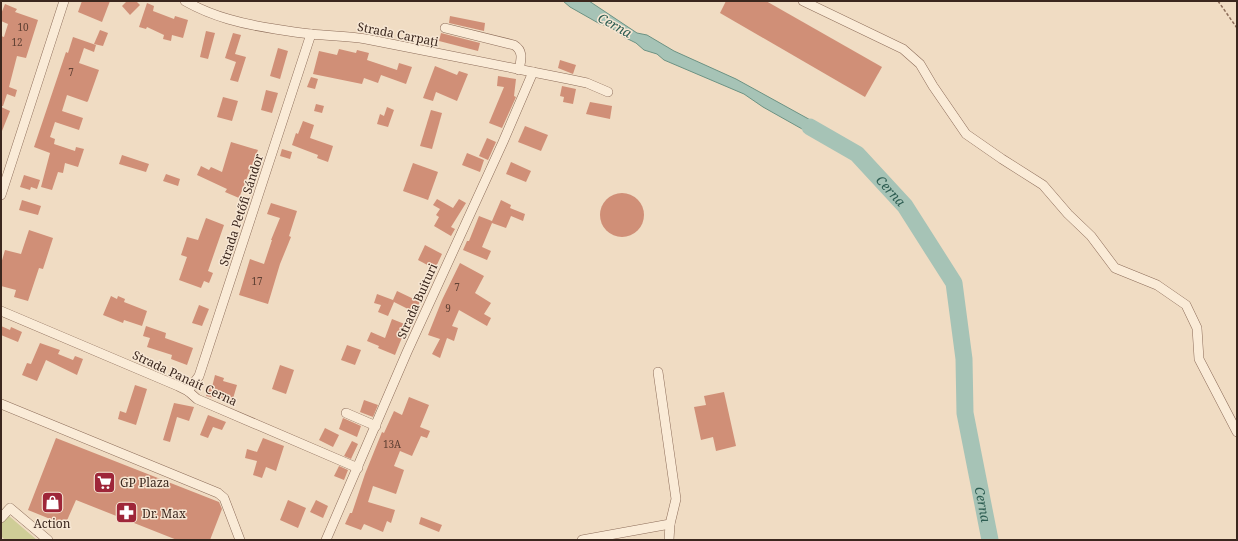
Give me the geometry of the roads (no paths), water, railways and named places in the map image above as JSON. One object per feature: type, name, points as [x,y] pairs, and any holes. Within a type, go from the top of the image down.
[{"type":"street","points":[[1,194],[64,1]]},
{"type":"street","name":"Strada Carpați","points":[[185,1],[224,19],[311,34],[366,39],[587,83],[608,92]]},
{"type":"street","points":[[802,1],[903,49],[920,64],[933,86],[966,134],[1043,185],[1068,214],[1090,236],[1115,268],[1157,285],[1186,305],[1197,328],[1199,359],[1237,432]]},
{"type":"street","points":[[445,28],[518,47],[522,56],[519,70]]},
{"type":"street","name":"Strada Petőfi Sándor","points":[[188,391],[199,376],[311,34]]},
{"type":"street","name":"Strada Buituri","points":[[326,540],[440,280],[503,142],[532,72]]},
{"type":"street","name":"Strada Panait Cerna","points":[[1,311],[164,380],[188,391],[197,399],[358,468]]},
{"type":"street","points":[[658,372],[676,499],[670,524],[669,540]]},
{"type":"street","points":[[1,404],[218,493],[224,498],[240,540]]},
{"type":"street","points":[[346,413],[376,426]]},
{"type":"street","points":[[1,518],[10,508],[48,540]]},
{"type":"street","points":[[582,540],[670,524]]},
{"type":"water","points":[[563,1],[589,1],[637,33],[647,35],[674,51],[736,79],[834,133],[827,143],[763,107],[744,94],[664,60],[657,54],[644,50],[636,43],[624,37],[609,26],[600,24],[570,7]]},
{"type":"waterway","name":"Cerna","points":[[810,127],[857,154],[905,206],[954,283],[964,359],[965,413],[990,540]]},
{"type":"place","name":"GP Plaza","points":[[104,482]]},
{"type":"place","name":"Action","points":[[52,502]]},
{"type":"place","name":"Dr. Max","points":[[126,513]]}]
